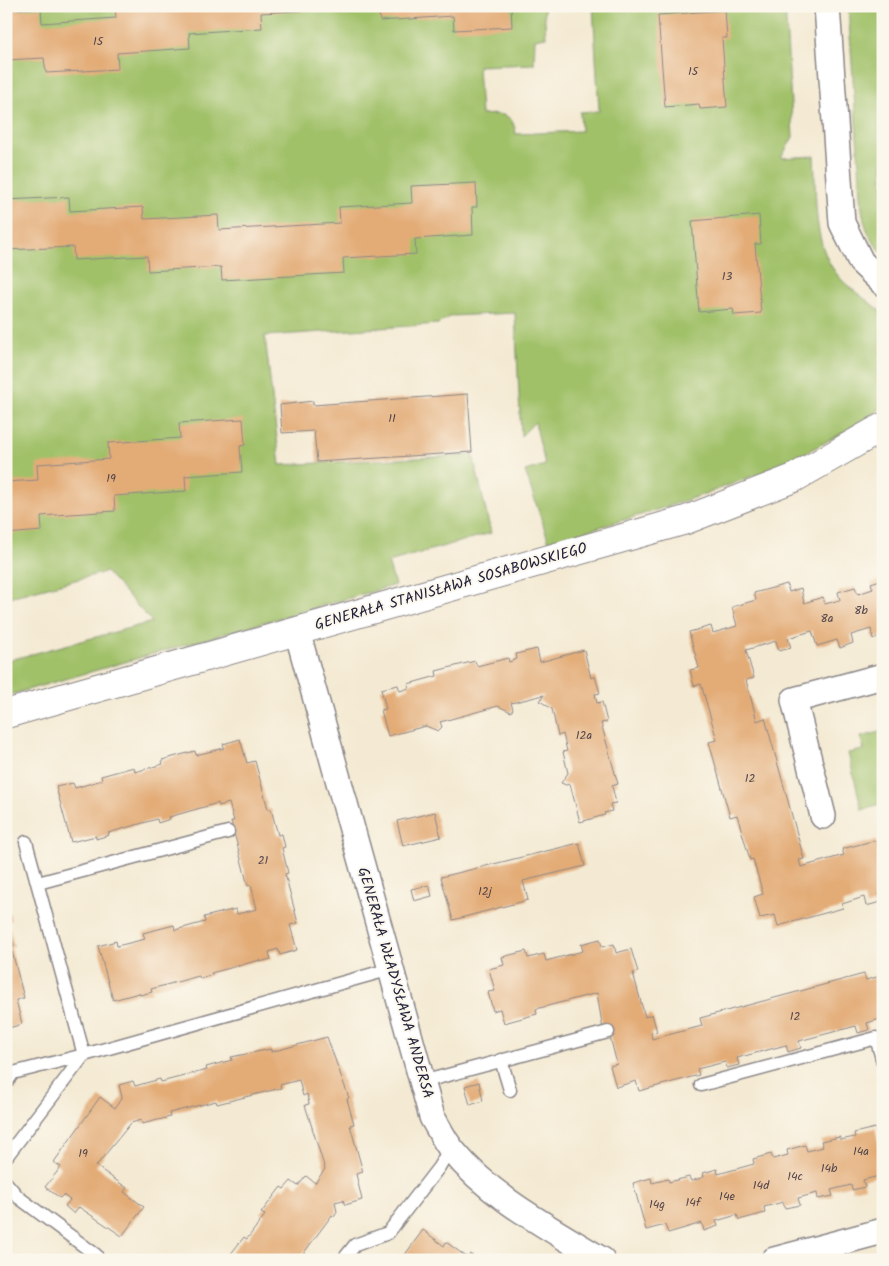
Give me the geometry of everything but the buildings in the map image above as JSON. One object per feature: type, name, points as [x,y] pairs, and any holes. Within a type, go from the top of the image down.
[{"type":"street","points":[[827,6],[842,223],[861,262],[883,282]]},
{"type":"street","name":"GENERAŁA STANISŁAWA SOSABOWSKIEGO","points":[[6,714],[686,520],[794,478],[883,427]]},
{"type":"street","name":"GENERAŁA WŁADYSŁAWA ANDERSA","points":[[297,631],[432,1117],[450,1148],[489,1187],[534,1218],[602,1260]]},
{"type":"street","points":[[823,816],[794,700],[883,676]]},
{"type":"street","points":[[774,1260],[883,1231]]},
{"type":"lane","points":[[38,883],[228,832]]},
{"type":"lane","points":[[26,842],[84,1055]]},
{"type":"lane","points":[[6,1083],[13,1074],[391,970]]},
{"type":"lane","points":[[422,1082],[608,1032]]},
{"type":"lane","points":[[701,1085],[876,1038],[883,1062]]},
{"type":"lane","points":[[6,1157],[84,1055]]},
{"type":"lane","points":[[501,1060],[510,1090]]},
{"type":"lane","points":[[343,1260],[355,1245],[388,1233],[439,1167],[450,1148]]},
{"type":"lane","points":[[6,1183],[18,1197],[96,1256]]},
{"type":"green space","points":[[6,6],[544,6],[546,37],[535,39],[534,64],[478,66],[481,115],[500,115],[509,118],[512,121],[516,134],[581,131],[580,112],[599,111],[593,6],[785,6],[793,137],[781,158],[814,156],[817,221],[820,237],[831,266],[841,279],[883,314],[883,407],[845,432],[764,472],[679,503],[549,542],[525,471],[545,465],[535,422],[521,436],[515,313],[451,316],[438,324],[265,336],[280,465],[473,455],[491,533],[388,562],[395,585],[6,696],[6,661],[152,622],[106,572],[6,598]]},
{"type":"green space","points":[[848,6],[883,6],[883,253],[868,233],[862,209]]},
{"type":"green space","points":[[883,731],[883,803],[862,810],[848,753],[864,750],[861,737]]}]
